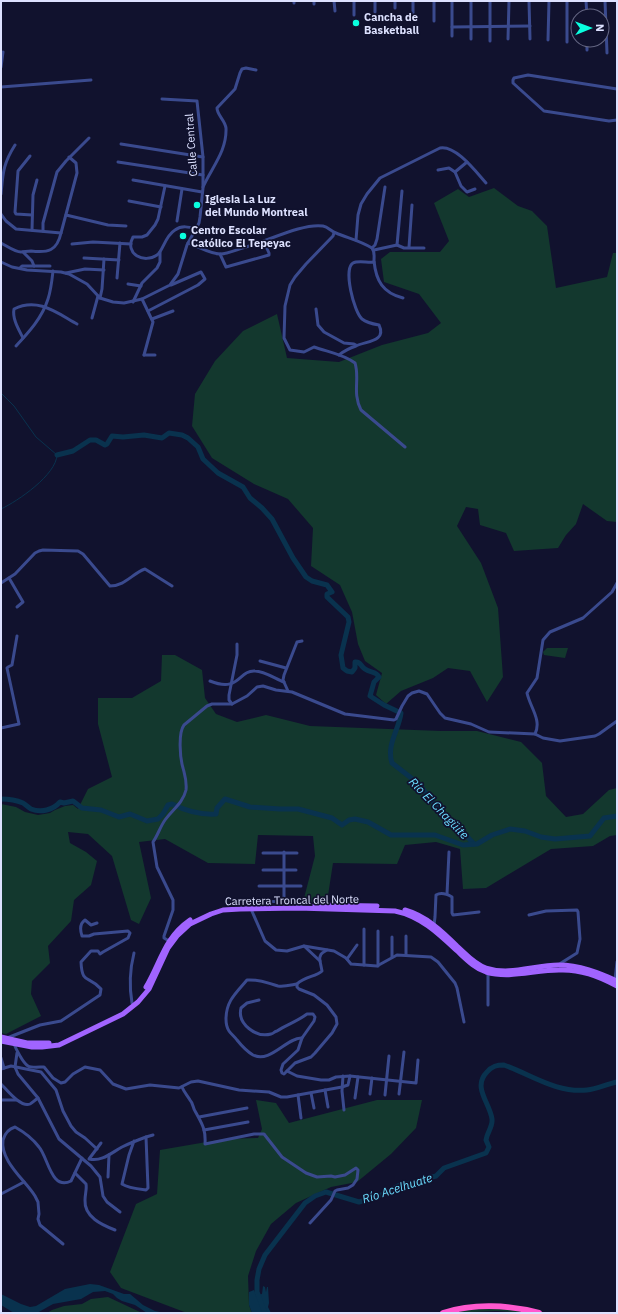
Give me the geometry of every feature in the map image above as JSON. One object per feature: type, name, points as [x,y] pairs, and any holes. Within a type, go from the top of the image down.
[{"type":"highway","points":[[443,1313],[472,1307],[500,1306],[539,1313]]},
{"type":"main road","name":"Carretera Troncal del Norte","points":[[167,948],[169,941],[180,928],[200,914],[224,907],[300,905],[395,907],[416,914],[434,927],[472,960],[484,967],[493,970],[515,970],[559,965],[585,968],[616,982]]},
{"type":"main road","name":"Carretera Troncal del Norte","points":[[1,1037],[32,1043],[54,1042],[71,1036],[121,1012],[142,993],[167,948],[180,932],[200,918],[224,910],[298,908],[391,910],[408,914],[434,927]]},
{"type":"main road","name":"Carretera Troncal del Norte","points":[[458,949],[472,964],[488,972],[513,975],[548,970],[571,970],[588,973],[616,982]]},
{"type":"main road","name":"Carretera Troncal del Norte","points":[[1,1041],[37,1047],[59,1044],[117,1018],[129,1010],[143,997],[152,984],[161,959]]},
{"type":"street","points":[[334,1],[335,11]]},
{"type":"street","points":[[354,1],[354,14]]},
{"type":"street","points":[[375,1],[375,12]]},
{"type":"street","points":[[395,1],[395,8]]},
{"type":"street","points":[[413,1],[413,16]]},
{"type":"street","points":[[434,1],[434,21]]},
{"type":"street","points":[[452,1],[452,36]]},
{"type":"street","points":[[471,1],[471,39]]},
{"type":"street","points":[[490,1],[490,41]]},
{"type":"street","points":[[508,39],[509,1]]},
{"type":"street","points":[[529,1],[530,39]]},
{"type":"street","points":[[548,40],[549,1]]},
{"type":"street","points":[[567,1],[567,42]]},
{"type":"street","points":[[605,1],[607,53]]},
{"type":"street","points":[[452,27],[530,26]]},
{"type":"street","points":[[1,67],[3,52]]},
{"type":"street","points":[[203,188],[209,173],[216,165],[223,150],[225,136],[224,121],[217,111],[217,108],[235,89],[242,69],[246,68],[256,70]]},
{"type":"street","points":[[617,89],[528,75],[514,78],[513,80],[513,83],[544,111],[609,121],[617,120]]},
{"type":"street","points":[[1,87],[91,80]]},
{"type":"street","name":"Calle Central","points":[[162,99],[197,101],[203,156],[203,188],[199,223],[188,243],[178,274],[170,285]]},
{"type":"street","points":[[43,231],[43,223],[58,172],[69,157],[89,138]]},
{"type":"street","points":[[121,144],[203,156]]},
{"type":"street","points":[[1,194],[3,169],[15,146]]},
{"type":"street","points":[[356,240],[358,216],[361,204],[366,194],[380,178],[440,148],[445,147],[455,151],[486,183]]},
{"type":"street","points":[[30,156],[18,171],[15,212],[16,214],[32,216]]},
{"type":"street","points":[[1,243],[20,252],[45,252],[54,248],[59,241],[77,173],[76,163],[69,157]]},
{"type":"street","points":[[118,162],[203,175]]},
{"type":"street","points":[[454,172],[467,162]]},
{"type":"street","points":[[438,170],[449,168],[454,172],[467,192],[475,188]]},
{"type":"street","points":[[32,230],[33,194],[37,180]]},
{"type":"street","points":[[133,180],[202,192]]},
{"type":"street","points":[[160,252],[144,258],[136,256],[132,253],[131,244],[133,237],[142,237],[147,235],[158,219],[165,186]]},
{"type":"street","points":[[385,188],[377,239],[373,249],[374,262],[380,282],[384,289],[390,294],[403,298]]},
{"type":"street","points":[[177,221],[182,189]]},
{"type":"street","points":[[397,245],[402,191]]},
{"type":"street","points":[[129,201],[161,207]]},
{"type":"street","points":[[409,247],[412,204]]},
{"type":"street","points":[[1,214],[6,221],[16,229],[61,233]]},
{"type":"street","points":[[66,215],[108,225],[126,226]]},
{"type":"street","points":[[133,302],[141,286],[158,268],[160,262],[160,252],[168,236],[175,230],[182,227],[188,226],[196,229]]},
{"type":"street","points":[[188,243],[220,254],[264,242],[288,233],[316,226],[324,226],[334,233],[344,235],[373,249],[397,245],[404,248],[424,248]]},
{"type":"street","points":[[334,233],[333,236],[295,277],[290,285],[285,312],[284,338],[290,350],[304,352],[314,347],[332,354],[339,354],[355,363],[357,396],[361,410],[405,447]]},
{"type":"street","points":[[72,244],[93,242],[131,244]]},
{"type":"street","points":[[220,254],[226,267],[246,262],[269,255],[264,242]]},
{"type":"street","points":[[117,278],[120,243]]},
{"type":"street","points":[[23,252],[32,261],[34,266]]},
{"type":"street","points":[[84,258],[119,260]]},
{"type":"street","points":[[92,318],[99,297],[104,270],[104,259]]},
{"type":"street","points":[[1,262],[20,268],[66,273],[87,284],[99,297],[113,302],[133,302],[142,300],[170,285],[201,272],[205,279],[198,285],[148,311]]},
{"type":"street","points":[[339,354],[356,345],[377,339],[380,336],[381,332],[379,325],[368,323],[358,315],[350,285],[350,266],[355,262],[374,262]]},
{"type":"street","points":[[20,268],[22,266],[50,266]]},
{"type":"street","points":[[66,273],[85,269],[104,270]]},
{"type":"street","points":[[16,346],[34,327],[45,306],[50,294],[53,271]]},
{"type":"street","points":[[128,284],[141,286]]},
{"type":"street","points":[[142,300],[153,324],[144,355],[155,355]]},
{"type":"street","points":[[23,338],[13,314],[14,309],[26,305],[45,306],[77,324]]},
{"type":"street","points":[[316,309],[318,325],[324,332],[344,342],[356,345]]},
{"type":"street","points":[[152,319],[173,311]]},
{"type":"street","points":[[1,583],[9,578],[39,550],[78,551],[83,554],[110,586],[120,584],[145,569],[172,586]]},
{"type":"street","points":[[9,578],[23,602],[17,607]]},
{"type":"street","points":[[535,734],[536,719],[528,693],[537,678],[542,641],[550,632],[583,618],[613,591],[617,583]]},
{"type":"street","points":[[1,728],[19,724],[7,668],[12,665],[17,636]]},
{"type":"street","points":[[288,691],[283,680],[286,668],[297,642],[302,640]]},
{"type":"street","points":[[232,704],[229,700],[237,655],[237,644]]},
{"type":"street","points":[[260,661],[286,668]]},
{"type":"street","points":[[210,681],[223,685],[231,684],[247,673],[255,670],[284,682]]},
{"type":"street","points":[[169,941],[164,938],[164,936],[173,910],[173,900],[157,868],[153,844],[166,819],[179,805],[185,792],[187,783],[181,755],[182,727],[211,704],[232,704],[247,696],[259,686],[263,686],[276,690],[288,691],[345,714],[394,720],[396,719],[408,696],[419,691],[427,694],[445,718],[471,724],[489,732],[535,734],[543,738],[560,741],[595,736],[617,721]]},
{"type":"street","points":[[284,852],[284,902]]},
{"type":"street","points":[[447,894],[449,852]]},
{"type":"street","points":[[264,853],[297,853]]},
{"type":"street","points":[[263,870],[296,870]]},
{"type":"street","points":[[259,886],[301,886]]},
{"type":"street","points":[[434,927],[436,895],[438,894],[447,894],[452,897],[453,915],[479,912]]},
{"type":"street","points":[[258,906],[261,902],[284,902],[300,905]]},
{"type":"street","points":[[251,909],[265,941],[276,950],[287,951],[304,946],[334,952],[352,964],[378,966],[397,955],[431,957],[438,962],[455,983],[464,1022]]},
{"type":"street","points":[[529,915],[546,911],[577,910],[580,939],[577,953],[561,962],[559,965]]},
{"type":"street","points":[[7,1038],[40,1025],[61,1021],[100,995],[101,989],[82,975],[81,962],[91,950],[98,951],[100,954],[128,938],[130,933],[128,931],[119,931],[109,934],[82,936],[80,927],[82,922],[85,920],[91,924],[97,923]]},
{"type":"street","points":[[364,929],[364,965]]},
{"type":"street","points":[[378,931],[378,966]]},
{"type":"street","points":[[406,936],[406,955]]},
{"type":"street","points":[[392,937],[392,957]]},
{"type":"street","points":[[346,959],[357,945]]},
{"type":"street","points":[[304,946],[320,961]]},
{"type":"street","points":[[302,1038],[294,1039],[276,1052],[264,1057],[252,1055],[228,1030],[226,1023],[226,1012],[230,1001],[247,980],[253,979],[278,986],[297,984],[308,977],[319,974],[322,971],[320,956],[326,950]]},
{"type":"street","points":[[132,1003],[130,994],[131,968],[134,953]]},
{"type":"street","points":[[616,982],[617,962]]},
{"type":"street","points":[[488,972],[488,1005]]},
{"type":"street","points":[[259,1000],[247,1004],[241,1008],[241,1017],[245,1026],[250,1030],[272,1034],[307,1014],[313,1014],[315,1018],[302,1038],[298,1050],[284,1064],[281,1070],[284,1074],[295,1063],[311,1057],[332,1033],[337,1024],[336,1018],[328,1005],[314,995],[299,990],[297,984]]},
{"type":"street","points":[[14,1044],[26,1065],[29,1067],[44,1067],[53,1078],[61,1083],[65,1082],[73,1074],[86,1067],[100,1070],[113,1084],[126,1089],[150,1085],[179,1088],[191,1082],[198,1081],[210,1082],[238,1090],[269,1092],[281,1097],[298,1096],[342,1087],[348,1085],[350,1076]]},
{"type":"street","points":[[399,1094],[404,1052]]},
{"type":"street","points":[[18,1053],[15,1067],[18,1074],[38,1098],[59,1139],[91,1166],[100,1177],[103,1196],[107,1202],[120,1212]]},
{"type":"street","points":[[385,1095],[389,1056]]},
{"type":"street","points":[[1,1058],[2,1068],[11,1066],[41,1072],[56,1090],[60,1098],[63,1111],[71,1126],[97,1149]]},
{"type":"street","points":[[287,1071],[297,1076],[321,1080],[329,1080],[336,1076],[350,1076],[416,1083],[418,1060]]},
{"type":"street","points":[[342,1076],[344,1110]]},
{"type":"street","points":[[355,1098],[358,1077]]},
{"type":"street","points":[[370,1094],[372,1078]]},
{"type":"street","points":[[1,1084],[3,1089],[16,1100],[25,1104],[29,1104],[38,1098]]},
{"type":"street","points":[[182,1087],[186,1095],[192,1101],[195,1111],[199,1117],[204,1130],[205,1144],[254,1134],[264,1134],[282,1157],[306,1173],[317,1176],[340,1176],[356,1168],[358,1170],[357,1179],[353,1185],[348,1188],[335,1191],[331,1200],[310,1223]]},
{"type":"street","points":[[325,1090],[328,1107]]},
{"type":"street","points":[[311,1093],[314,1108]]},
{"type":"street","points":[[298,1096],[301,1118]]},
{"type":"street","points":[[1,1100],[16,1100]]},
{"type":"street","points":[[199,1117],[247,1108]]},
{"type":"street","points":[[204,1130],[248,1122]]},
{"type":"street","points":[[63,1244],[40,1225],[38,1219],[38,1202],[35,1196],[7,1160],[2,1151],[4,1137],[8,1130],[15,1127],[27,1135],[39,1146],[44,1154],[46,1164],[58,1182],[62,1183],[71,1180],[83,1159]]},
{"type":"street","points":[[83,1159],[98,1160],[134,1142],[153,1135]]},
{"type":"street","points":[[134,1142],[129,1155],[122,1184],[146,1190],[148,1188],[146,1137]]},
{"type":"street","points":[[89,1159],[101,1143]]},
{"type":"street","points":[[108,1177],[109,1154]]},
{"type":"street","points":[[75,1173],[86,1184],[85,1200],[88,1213],[100,1224],[115,1230]]},
{"type":"street","points":[[1,1194],[24,1182]]},
{"type":"green space","points":[[494,188],[518,206],[532,211],[547,226],[556,288],[607,277],[613,253],[617,253],[617,522],[607,521],[583,504],[576,524],[566,535],[558,548],[514,551],[506,533],[480,525],[478,509],[466,507],[457,526],[481,563],[498,608],[503,677],[487,702],[470,671],[448,668],[433,678],[401,691],[386,704],[376,695],[382,673],[365,661],[358,644],[352,612],[340,585],[311,566],[313,528],[288,499],[254,484],[212,458],[192,426],[195,394],[215,361],[243,331],[277,314],[287,358],[339,362],[382,345],[428,333],[441,323],[419,294],[384,282],[381,259],[390,252],[440,252],[449,241],[434,203],[458,189],[469,197]]},
{"type":"green space","points":[[547,648],[568,648],[565,658],[544,655],[543,652]]},
{"type":"green space","points":[[162,655],[175,655],[202,670],[205,698],[216,714],[237,722],[266,715],[310,726],[477,731],[521,742],[542,763],[546,796],[566,817],[583,814],[609,790],[617,788],[617,835],[610,836],[593,846],[551,849],[486,888],[463,889],[460,849],[436,842],[405,845],[397,864],[333,863],[327,902],[303,902],[315,856],[313,836],[258,835],[255,864],[208,863],[165,839],[139,842],[151,898],[139,924],[131,920],[112,856],[88,834],[68,832],[70,843],[86,852],[97,861],[91,885],[74,900],[71,921],[48,946],[50,963],[32,981],[31,994],[41,1016],[6,1034],[1,1033],[1,804],[16,807],[25,812],[38,815],[50,813],[65,806],[73,805],[78,809],[88,789],[112,777],[98,724],[98,698],[132,698],[161,681]]},
{"type":"green space","points":[[256,1100],[276,1103],[289,1123],[377,1100],[422,1100],[416,1128],[391,1154],[357,1182],[331,1187],[296,1203],[271,1224],[256,1251],[248,1276],[249,1305],[252,1313],[187,1313],[121,1288],[110,1272],[136,1204],[157,1194],[160,1150],[224,1139],[258,1138],[262,1129]]},
{"type":"green space","points":[[108,1297],[142,1313],[47,1313],[64,1306],[82,1304],[91,1299]]},
{"type":"green space","points":[[498,1307],[532,1313],[496,1311],[449,1313],[457,1311]]},
{"type":"water","points":[[90,1284],[99,1285],[124,1294],[130,1294],[143,1305],[155,1311],[164,1313],[147,1313],[135,1305],[122,1301],[113,1294],[105,1291],[93,1292],[81,1299],[53,1304],[37,1313],[14,1313],[1,1305],[1,1294],[30,1307],[36,1306],[65,1289]]},
{"type":"water","points":[[263,1286],[265,1287],[266,1292],[268,1287],[268,1307],[271,1313],[252,1313],[249,1305],[249,1292],[254,1290],[256,1295],[262,1294]]},
{"type":"waterway","name":"Río El Chagüite","points":[[1,393],[14,406],[36,437],[57,455],[55,463],[43,479],[26,494],[1,509]]},
{"type":"waterway","name":"Río El Chagüite","points":[[57,455],[73,451],[90,440],[96,440],[105,445],[112,436],[123,437],[144,435],[162,438],[169,433],[182,435],[198,447],[203,459],[218,473],[243,487],[250,498],[272,519],[293,558],[306,577],[312,581],[327,585],[332,592],[327,594],[327,597],[348,617],[349,622],[341,655],[343,668],[352,672],[355,668],[355,662],[357,662],[363,668],[376,674],[379,677],[374,682],[370,696],[401,713],[392,744],[392,763],[419,784],[443,815],[461,830],[474,844]]},
{"type":"waterway","points":[[1,799],[18,801],[31,809],[39,811],[50,809],[60,802],[64,803],[73,801],[82,808],[101,810],[119,817],[130,814],[147,821],[158,819],[168,805],[172,804],[193,812],[216,814],[217,808],[225,799],[250,807],[298,809],[332,818],[342,825],[349,820],[355,819],[368,822],[391,835],[435,835],[463,845],[477,844],[492,835],[510,829],[525,831],[541,837],[555,839],[590,836],[604,818],[617,816]]},
{"type":"waterway","name":"Río Acelhuate","points":[[265,1313],[257,1292],[259,1269],[265,1255],[305,1203],[315,1196],[326,1192],[359,1202],[370,1199],[386,1193],[400,1185],[436,1176],[444,1168],[486,1153],[489,1147],[486,1140],[492,1125],[492,1119],[481,1089],[481,1083],[491,1068],[504,1065],[554,1086],[565,1089],[587,1090],[617,1082]]},
{"type":"place","name":"Cancha de Basketball","points":[[356,23]]},
{"type":"place","name":"Iglesia La Luz del Mundo Montreal","points":[[197,205]]},
{"type":"place","name":"Centro Escolar Católico El Tepeyac","points":[[183,236]]}]
